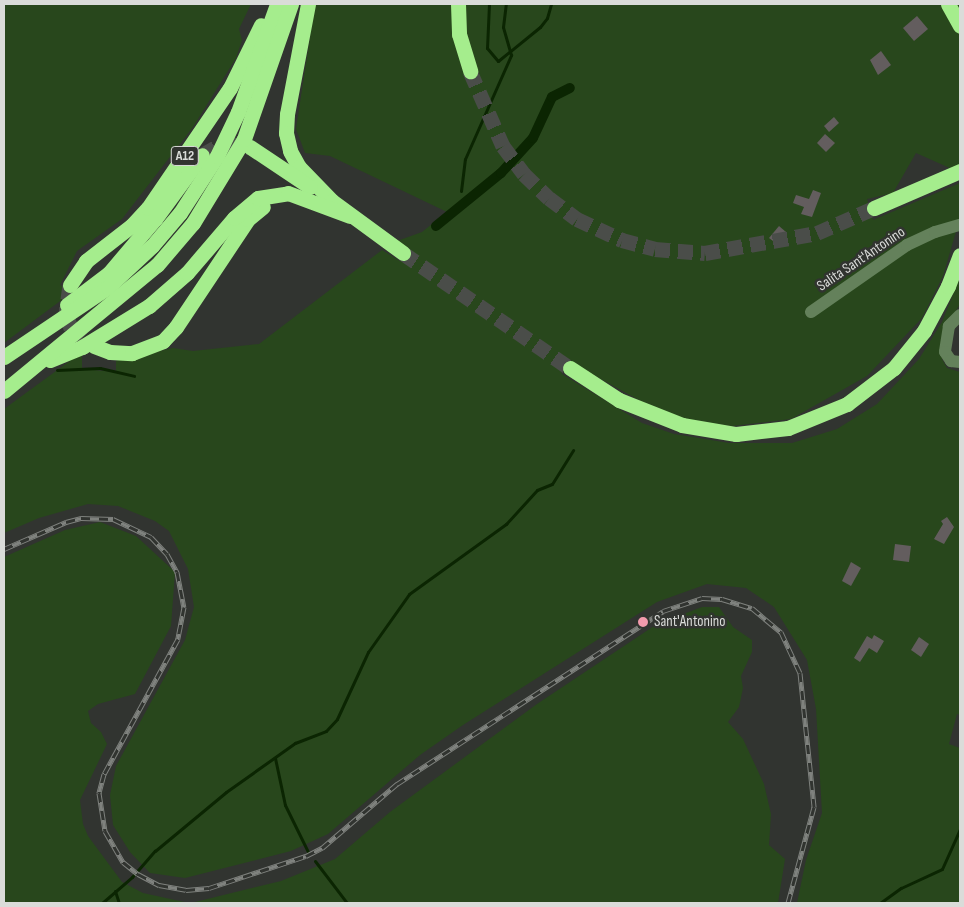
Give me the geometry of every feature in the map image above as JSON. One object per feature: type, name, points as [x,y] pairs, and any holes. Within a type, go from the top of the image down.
[{"type":"highway","name":"A12","points":[[70,285],[81,267],[132,225],[154,200],[230,88],[272,4]]},
{"type":"highway","points":[[4,355],[108,287],[152,246],[180,213],[204,177],[231,127],[256,68],[277,4]]},
{"type":"highway","points":[[4,391],[157,265],[193,223],[244,138],[291,4]]},
{"type":"highway","points":[[308,4],[286,133],[290,151],[300,167],[332,201]]},
{"type":"highway","points":[[458,4],[459,34],[470,71]]},
{"type":"highway","points":[[948,4],[960,26]]},
{"type":"highway","points":[[250,147],[332,201],[403,253]]},
{"type":"highway","points":[[4,355],[109,273],[155,219],[202,155]]},
{"type":"highway","points":[[874,208],[960,171]]},
{"type":"highway","points":[[32,368],[82,347],[149,306],[187,273],[252,202],[280,193],[313,202],[350,216]]},
{"type":"highway","points":[[94,346],[110,352],[132,353],[163,341],[176,327],[253,214],[279,201],[313,202]]},
{"type":"highway","points":[[570,368],[619,400],[666,420],[720,433],[772,431],[819,417],[871,388],[908,353],[939,306],[960,255]]},
{"type":"street","name":"Salita Sant'Antonino","points":[[811,312],[907,245],[935,232],[960,226]]},
{"type":"street","points":[[960,315],[949,326],[945,352],[951,361],[960,362]]},
{"type":"green space","points":[[4,4],[251,4],[239,29],[242,40],[236,58],[193,127],[122,219],[77,251],[60,285],[75,290],[4,343]]},
{"type":"green space","points":[[315,4],[960,4],[960,166],[952,169],[916,153],[893,193],[867,199],[873,220],[960,183],[960,218],[943,276],[922,318],[867,376],[791,419],[732,426],[691,421],[650,406],[575,365],[568,358],[559,366],[562,374],[642,423],[674,434],[729,443],[792,443],[837,429],[877,404],[919,359],[942,322],[960,277],[960,304],[944,330],[942,359],[947,368],[960,372],[960,715],[957,714],[949,744],[960,748],[960,903],[797,903],[806,860],[822,813],[816,709],[807,660],[774,607],[746,588],[707,584],[657,602],[463,725],[420,755],[328,834],[291,851],[185,878],[150,873],[130,852],[113,825],[110,795],[116,766],[185,640],[194,607],[188,569],[169,531],[155,521],[118,506],[88,504],[39,518],[4,533],[4,409],[82,352],[82,369],[116,372],[116,361],[173,348],[193,351],[259,344],[382,250],[400,261],[408,249],[397,241],[422,232],[447,212],[330,156],[305,153],[296,129]]},
{"type":"green space","points":[[100,522],[136,536],[175,572],[171,626],[135,694],[98,704],[88,711],[91,723],[101,732],[107,744],[80,800],[83,824],[88,836],[122,882],[143,893],[189,903],[4,903],[4,557],[65,530]]},
{"type":"green space","points":[[702,607],[719,607],[733,627],[752,640],[752,652],[741,676],[743,688],[739,707],[728,722],[743,739],[764,784],[771,814],[769,845],[785,859],[778,903],[191,903],[281,881],[335,859],[390,812],[537,704],[657,624]]},
{"type":"building","points":[[917,16],[928,29],[914,41],[903,28]]},
{"type":"building","points":[[881,51],[891,65],[878,75],[870,60]]},
{"type":"building","points":[[834,117],[839,123],[829,132],[824,126]]},
{"type":"building","points":[[825,134],[835,143],[826,152],[817,143]]},
{"type":"building","points":[[813,190],[821,193],[812,217],[801,214],[804,207],[793,203],[796,195],[809,199]]},
{"type":"building","points":[[779,226],[786,232],[777,244],[769,238]]},
{"type":"building","points":[[947,517],[954,527],[944,544],[934,539],[943,524],[941,521]]},
{"type":"building","points":[[895,544],[911,546],[909,562],[893,560]]},
{"type":"building","points":[[851,562],[861,568],[851,586],[842,581]]},
{"type":"building","points":[[874,635],[884,641],[877,653],[869,648],[860,662],[854,658],[867,636],[872,639]]},
{"type":"building","points":[[919,637],[929,644],[921,657],[911,650]]},
{"type":"waterway","points":[[489,4],[487,48],[498,61],[540,27],[547,18],[551,4]]},
{"type":"waterway","points":[[461,191],[465,159],[511,55],[503,27],[506,4]]},
{"type":"waterway","points":[[436,226],[501,173],[533,138],[552,97],[570,88]]},
{"type":"waterway","points":[[57,370],[100,368],[134,376]]},
{"type":"waterway","points":[[102,903],[132,877],[155,851],[226,792],[295,743],[326,731],[337,719],[368,652],[409,594],[506,524],[537,490],[552,484],[573,450]]},
{"type":"waterway","points":[[275,758],[285,805],[308,852]]},
{"type":"waterway","points":[[880,903],[901,888],[942,869],[960,829]]},
{"type":"waterway","points":[[315,861],[347,903]]},
{"type":"waterway","points":[[115,891],[119,903]]},
{"type":"tunnel","points":[[470,71],[503,146],[524,174],[549,198],[577,219],[622,240],[655,249],[705,253],[817,233],[874,208]]},
{"type":"tunnel","points":[[202,155],[224,143],[250,147]]},
{"type":"tunnel","points":[[403,253],[570,368]]},
{"type":"tunnel","points":[[70,285],[66,314],[71,328],[85,341]]},
{"type":"railway","points":[[4,549],[66,522],[81,518],[113,519],[151,537],[167,554],[177,572],[184,607],[178,639],[104,774],[99,793],[105,831],[123,862],[138,874],[159,885],[186,890],[209,888],[306,856],[322,848],[397,784],[663,611],[702,598],[722,599],[752,608],[781,632],[800,673],[814,807],[788,903]]},
{"type":"place","name":"Sant'Antonino","points":[[643,622]]}]
